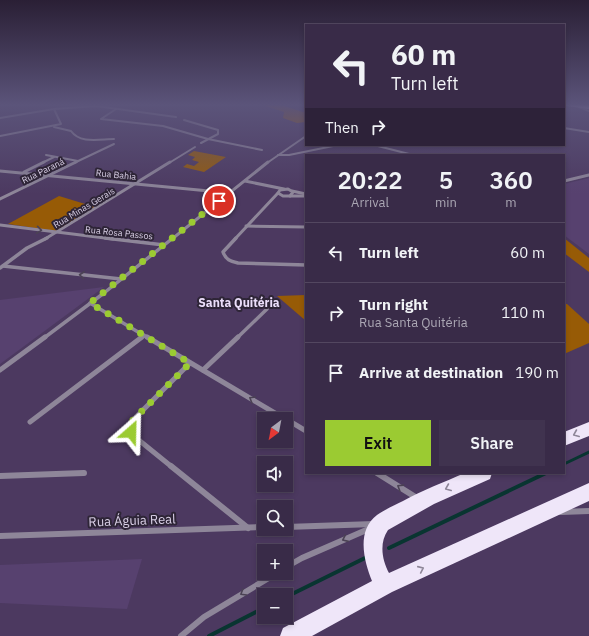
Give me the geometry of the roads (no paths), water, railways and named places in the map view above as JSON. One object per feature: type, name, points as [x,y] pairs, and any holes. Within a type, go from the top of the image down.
[{"type":"highway","points":[[565,439],[589,429]]},
{"type":"highway","points":[[385,585],[377,569],[373,552],[374,541],[381,523],[420,500],[482,474]]},
{"type":"highway","points":[[291,636],[385,585],[589,492]]},
{"type":"street","points":[[73,135],[78,138],[114,139]]},
{"type":"street","points":[[193,135],[262,150]]},
{"type":"street","points":[[201,143],[217,135]]},
{"type":"street","points":[[0,370],[121,279],[277,155],[305,137]]},
{"type":"street","name":"Rua Paraná","points":[[0,199],[114,144]]},
{"type":"street","points":[[277,155],[333,146]]},
{"type":"street","points":[[377,146],[409,154]]},
{"type":"street","name":"Rua Minas Gerais","points":[[2,267],[27,248],[56,233],[195,147]]},
{"type":"street","points":[[46,155],[78,161]]},
{"type":"street","points":[[23,172],[54,157]]},
{"type":"street","name":"Rua Bahia","points":[[0,171],[230,193]]},
{"type":"street","points":[[565,181],[589,175]]},
{"type":"street","points":[[245,181],[305,195]]},
{"type":"street","points":[[268,186],[285,196],[305,195]]},
{"type":"street","points":[[284,189],[278,193],[273,200],[246,226],[223,252],[224,257],[230,261],[243,264],[305,265]]},
{"type":"street","points":[[273,200],[293,194],[292,191]]},
{"type":"street","name":"Rua Rosa Passos","points":[[0,225],[164,245]]},
{"type":"street","points":[[246,226],[305,227]]},
{"type":"street","points":[[2,267],[121,279]]},
{"type":"street","points":[[90,303],[274,412]]},
{"type":"street","points":[[203,370],[266,309]]},
{"type":"street","points":[[30,422],[144,335]]},
{"type":"street","points":[[190,363],[132,421],[130,426],[131,432],[135,437],[248,528]]},
{"type":"street","points":[[293,423],[305,430]]},
{"type":"street","points":[[0,476],[84,473]]},
{"type":"street","points":[[379,474],[420,500]]},
{"type":"street","points":[[548,512],[589,511]]},
{"type":"street","points":[[293,527],[381,523]]},
{"type":"street","points":[[293,563],[381,523]]},
{"type":"street","name":"Rua Águia Real","points":[[0,536],[257,527]]},
{"type":"street","points":[[181,636],[204,617],[265,580]]},
{"type":"waterway","points":[[565,464],[589,452]]},
{"type":"waterway","points":[[389,548],[544,474]]},
{"type":"waterway","points":[[293,594],[365,558]]},
{"type":"waterway","points":[[209,636],[257,612]]},
{"type":"district","name":"Santa Quitéria","points":[[239,303]]}]
